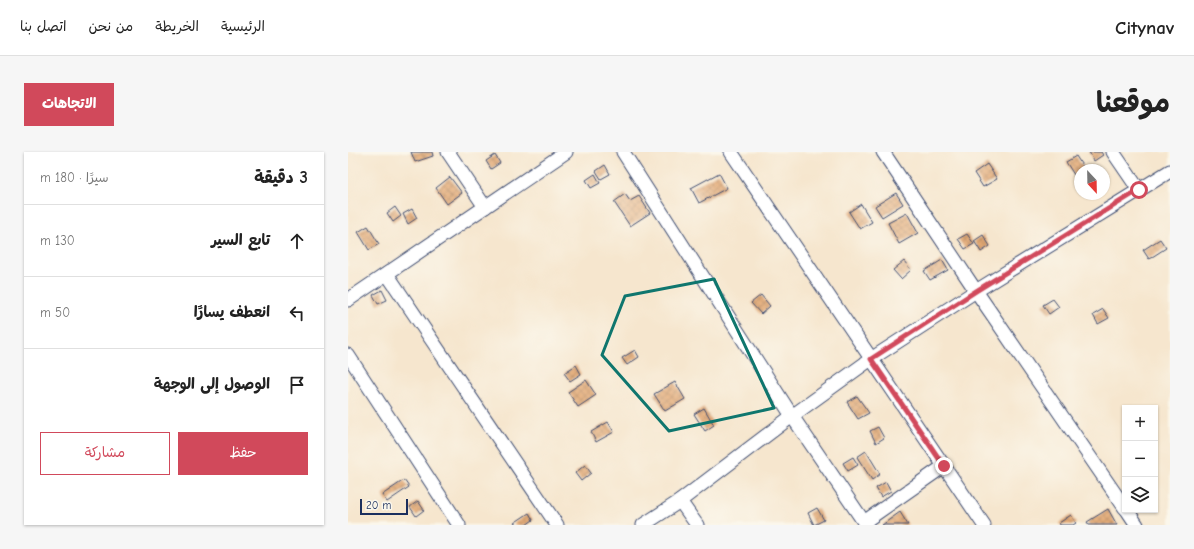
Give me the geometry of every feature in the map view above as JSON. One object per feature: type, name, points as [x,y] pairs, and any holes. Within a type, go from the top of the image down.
[{"type":"street","points":[[448,152],[485,207]]},
{"type":"street","points":[[348,300],[566,152]]},
{"type":"street","points":[[622,152],[792,416],[865,524],[944,466]]},
{"type":"street","points":[[731,152],[984,525]]},
{"type":"street","points":[[883,152],[976,291],[1122,503]]},
{"type":"street","points":[[1113,152],[1139,190]]},
{"type":"street","points":[[644,525],[871,359],[976,291],[1170,171]]},
{"type":"street","points":[[387,274],[557,525]]},
{"type":"street","points":[[348,355],[459,525]]},
{"type":"street","points":[[680,500],[697,525]]},
{"type":"street","points":[[1129,513],[1137,525]]},
{"type":"highlighted area","points":[[714,279],[774,408],[669,431],[602,355],[625,296]]},
{"type":"building","points":[[411,152],[432,152],[433,156],[415,162]]},
{"type":"building","points":[[1089,152],[1101,152],[1103,155],[1094,161]]},
{"type":"building","points":[[495,155],[500,163],[491,169],[486,161]]},
{"type":"building","points":[[1076,156],[1081,164],[1074,164],[1074,175],[1066,162]]},
{"type":"building","points":[[987,164],[997,179],[983,187],[974,173]]},
{"type":"building","points":[[605,165],[610,174],[601,179],[596,171]]},
{"type":"building","points":[[719,173],[727,188],[699,203],[691,188]]},
{"type":"building","points":[[595,174],[600,183],[591,188],[586,180]]},
{"type":"building","points":[[450,177],[462,193],[447,204],[436,188]]},
{"type":"building","points":[[896,193],[903,204],[882,217],[875,206]]},
{"type":"building","points":[[625,194],[630,201],[639,196],[650,213],[630,226],[614,202]]},
{"type":"building","points":[[861,204],[872,222],[860,229],[849,212]]},
{"type":"building","points":[[395,207],[401,216],[393,222],[387,213]]},
{"type":"building","points":[[412,209],[417,218],[408,224],[403,214]]},
{"type":"building","points":[[907,213],[918,233],[899,244],[888,223]]},
{"type":"building","points":[[368,226],[379,244],[369,250],[358,232]]},
{"type":"building","points":[[967,234],[974,244],[965,249],[958,239]]},
{"type":"building","points":[[983,235],[990,246],[981,252],[974,241]]},
{"type":"building","points":[[1160,239],[1166,248],[1149,259],[1143,250]]},
{"type":"building","points":[[942,260],[948,270],[930,280],[924,271]]},
{"type":"building","points":[[904,261],[911,270],[901,279],[893,270]]},
{"type":"building","points":[[382,290],[387,300],[378,304],[373,295]]},
{"type":"building","points":[[761,295],[770,306],[761,314],[751,303]]},
{"type":"building","points":[[1053,299],[1059,307],[1049,314],[1043,305]]},
{"type":"building","points":[[1103,309],[1109,318],[1098,324],[1093,315]]},
{"type":"building","points":[[635,350],[639,357],[627,365],[622,358]]},
{"type":"building","points":[[576,365],[581,374],[570,381],[564,373]]},
{"type":"building","points":[[586,380],[596,395],[578,407],[568,392]]},
{"type":"building","points":[[675,382],[685,399],[665,411],[654,394]]},
{"type":"building","points":[[857,396],[869,413],[858,419],[847,402]]},
{"type":"building","points":[[704,408],[714,425],[705,431],[694,414]]},
{"type":"building","points":[[608,422],[614,432],[596,442],[591,432]]},
{"type":"building","points":[[878,427],[884,438],[876,443],[870,431]]},
{"type":"building","points":[[866,451],[880,474],[872,480],[857,457]]},
{"type":"building","points":[[853,457],[858,465],[848,471],[843,463]]},
{"type":"building","points":[[585,465],[591,473],[581,481],[575,473]]},
{"type":"building","points":[[404,480],[409,487],[387,502],[382,495]]},
{"type":"building","points":[[886,482],[891,491],[881,497],[876,488]]},
{"type":"building","points":[[418,501],[424,510],[416,516],[410,507]]},
{"type":"building","points":[[817,508],[824,520],[814,525],[808,513]]},
{"type":"building","points":[[1108,509],[1117,525],[1089,525],[1087,522]]},
{"type":"building","points":[[900,512],[908,525],[882,525]]},
{"type":"building","points":[[529,513],[533,520],[526,525],[515,525],[514,523]]},
{"type":"building","points":[[1071,515],[1076,523],[1073,525],[1060,525],[1059,523]]},
{"type":"route","points":[[944,466],[871,359],[976,291],[1139,190]]}]
